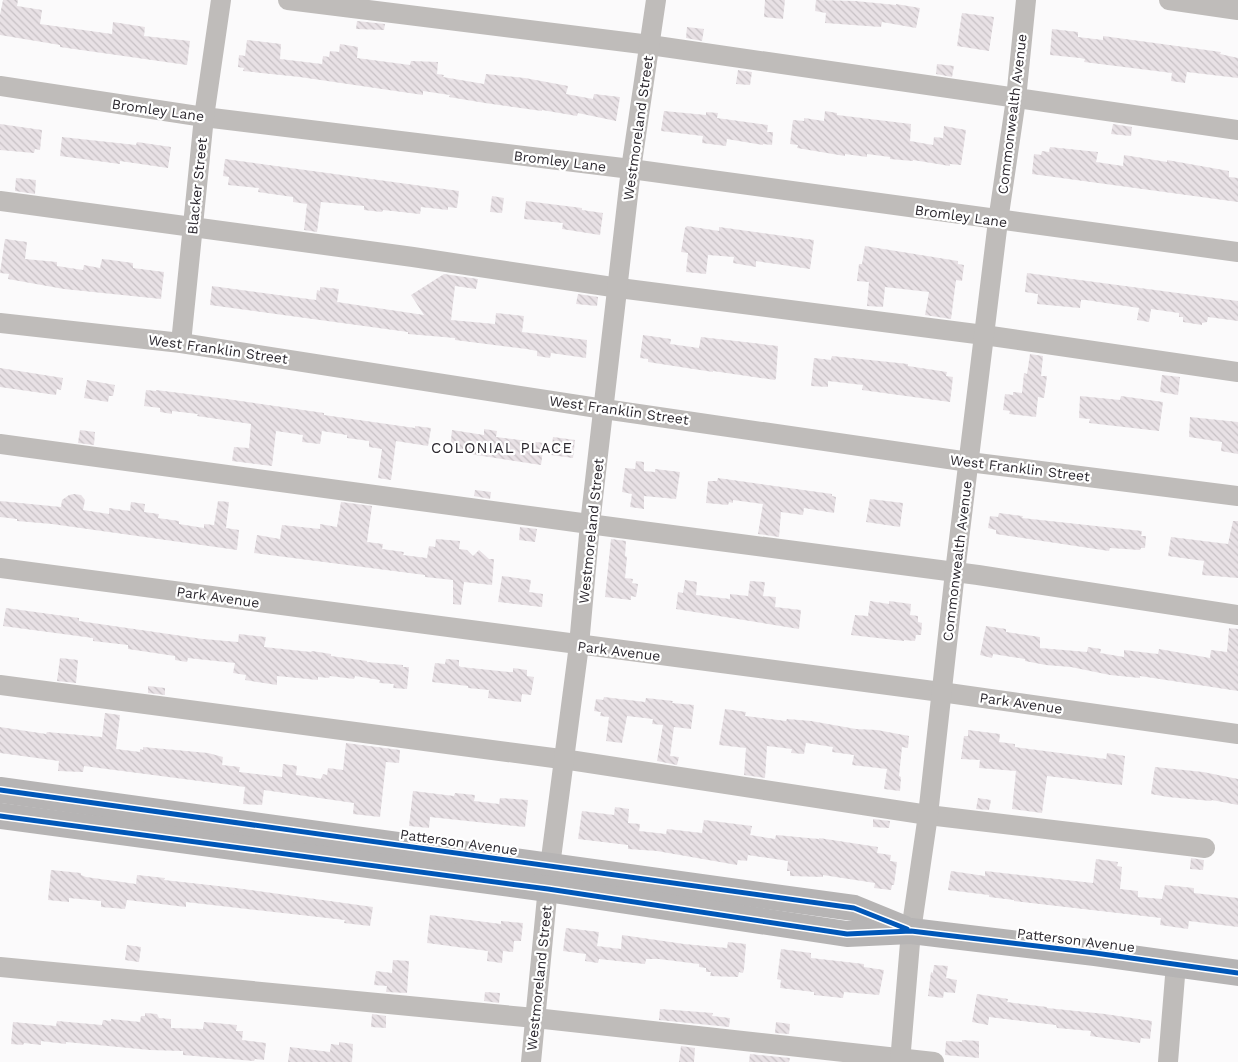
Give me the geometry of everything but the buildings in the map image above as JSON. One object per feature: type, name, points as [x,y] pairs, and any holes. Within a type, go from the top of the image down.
[{"type":"main road","name":"Patterson Avenue","points":[[0,790],[549,878],[847,934],[911,931],[1238,972]]},
{"type":"main road","name":"Patterson Avenue","points":[[0,816],[549,878]]},
{"type":"street","name":"Blacker Street","points":[[181,343],[204,117],[221,0]]},
{"type":"street","points":[[288,0],[650,45],[1238,130]]},
{"type":"street","name":"Westmoreland Street","points":[[531,1062],[549,878],[579,646],[590,524],[619,288],[631,169],[656,0]]},
{"type":"street","name":"Commonwealth Avenue","points":[[900,1060],[911,931],[928,815],[955,572],[998,221],[1016,99],[1026,0]]},
{"type":"street","points":[[1169,0],[1238,10]]},
{"type":"street","name":"Bromley Lane","points":[[0,86],[204,117],[631,169],[998,221],[1238,252]]},
{"type":"street","points":[[0,201],[193,226],[619,288],[984,336],[1238,372]]},
{"type":"street","name":"West Franklin Street","points":[[0,323],[181,343],[604,409],[969,462],[1238,496]]},
{"type":"street","points":[[0,444],[955,572],[1238,616]]},
{"type":"street","name":"Park Avenue","points":[[0,568],[579,646],[941,692],[1238,734]]},
{"type":"street","points":[[0,685],[564,760],[928,815],[1205,848]]},
{"type":"street","points":[[1168,1062],[1176,964]]},
{"type":"street","points":[[0,967],[535,1018],[900,1060],[934,1062]]},
{"type":"cycle path","points":[[0,790],[854,908],[907,929]]},
{"type":"cycle path","points":[[0,816],[548,889],[847,934],[911,931],[1095,953],[1238,973]]},
{"type":"district","name":"COLONIAL PLACE","points":[[502,448]]}]
